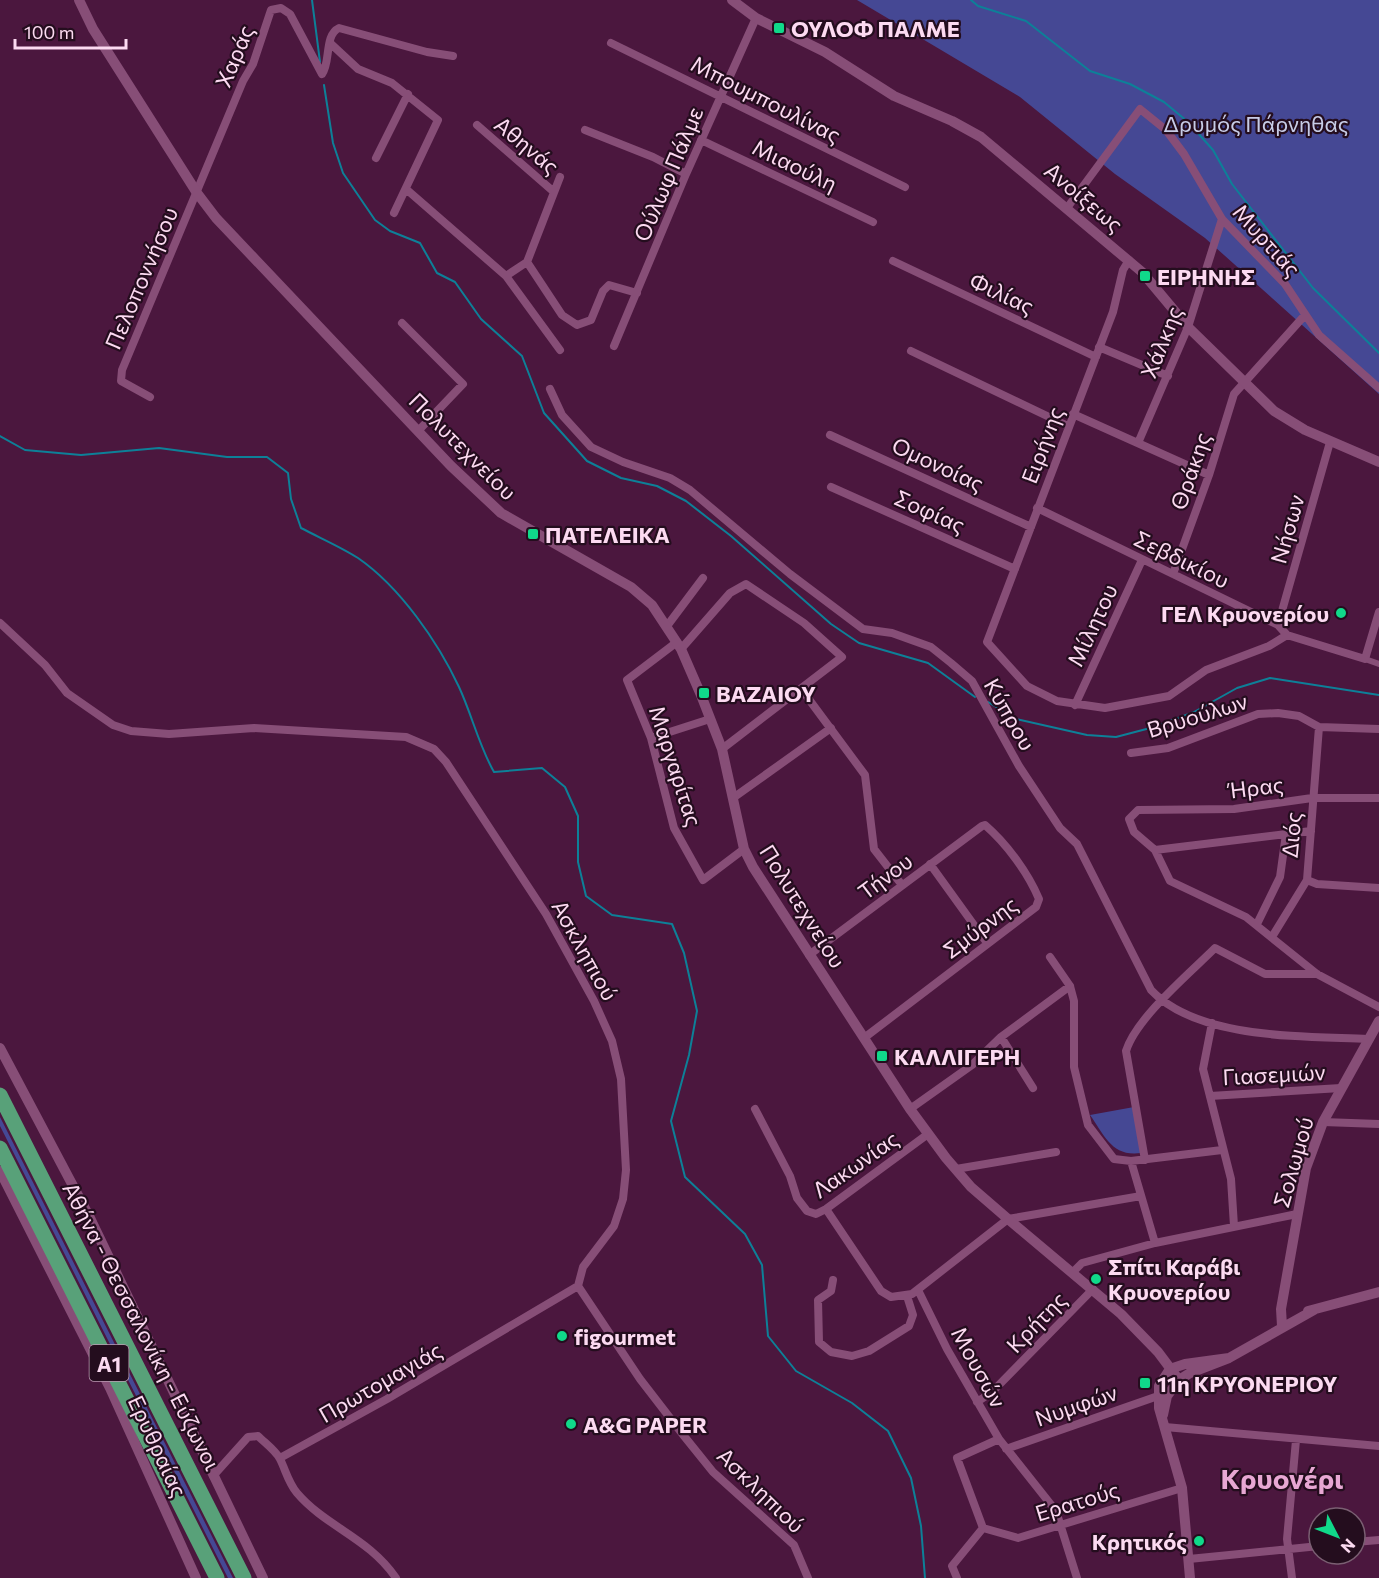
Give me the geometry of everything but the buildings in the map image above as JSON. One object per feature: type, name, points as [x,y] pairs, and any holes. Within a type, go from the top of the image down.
[{"type":"highway","name":"Αθήνα - Θεσσαλονίκη - Εύζωνοι","points":[[0,1095],[244,1578]]},
{"type":"highway","name":"Αθήνα - Θεσσαλονίκη - Εύζωνοι","points":[[0,1148],[217,1578]]},
{"type":"street","name":"Πολυτεχνείου","points":[[79,0],[93,28],[196,193],[259,264],[451,466],[501,513],[631,587],[652,605],[679,645],[722,749],[744,849],[753,867],[910,1109],[956,1169],[1008,1219],[1093,1289],[1158,1352],[1179,1380]]},
{"type":"street","name":"Ανοίξεως","points":[[732,0],[756,18],[825,52],[894,96],[952,120],[981,137],[1130,260],[1188,327],[1274,411],[1330,442],[1379,462]]},
{"type":"street","name":"Χαράς","points":[[196,193],[243,81],[253,63],[271,10],[281,8],[290,14],[322,74],[327,66],[330,43]]},
{"type":"street","name":"Ούλωφ Πάλμε","points":[[614,346],[686,174],[756,18]]},
{"type":"street","points":[[394,213],[438,120],[392,83],[358,69],[330,43],[333,32],[342,28],[427,52],[453,56]]},
{"type":"street","name":"Μπουμπουλίνας","points":[[611,43],[905,187]]},
{"type":"street","points":[[376,158],[408,94]]},
{"type":"street","name":"Μυρτιάς","points":[[1067,208],[1140,109],[1166,130],[1184,154],[1222,219],[1284,284],[1319,335],[1379,388]]},
{"type":"street","name":"Αθηνάς","points":[[477,125],[554,192]]},
{"type":"street","points":[[585,130],[653,157],[686,174]]},
{"type":"street","name":"Μιαούλη","points":[[701,140],[873,222]]},
{"type":"street","name":"Αθηνάς","points":[[527,262],[560,177]]},
{"type":"street","points":[[406,189],[506,276],[560,350]]},
{"type":"street","name":"Πελοποννήσου","points":[[150,397],[121,381],[122,370],[196,193]]},
{"type":"street","name":"Χάλκης","points":[[1138,443],[1188,327],[1222,219]]},
{"type":"street","name":"Ειρήνης","points":[[1075,705],[1057,701],[1027,686],[987,642],[1113,312],[1123,270],[1130,260]]},
{"type":"street","name":"Φιλίας","points":[[893,261],[1096,357]]},
{"type":"street","points":[[506,276],[527,262],[562,315],[577,325],[591,320],[603,291],[609,285],[637,293]]},
{"type":"street","name":"Θράκης","points":[[1173,574],[1209,475],[1234,394],[1243,381],[1305,315]]},
{"type":"street","points":[[402,323],[463,384],[418,430]]},
{"type":"street","points":[[1100,347],[1168,376]]},
{"type":"street","points":[[911,351],[1068,426]]},
{"type":"street","name":"Κύπρου","points":[[550,389],[562,416],[591,447],[623,462],[670,478],[690,490],[790,574],[863,629],[892,633],[931,647],[972,681],[1040,799],[1060,828],[1077,844],[1151,990],[1161,1001]]},
{"type":"street","points":[[1073,414],[1209,475]]},
{"type":"street","name":"Ομονοίας","points":[[830,435],[1031,527]]},
{"type":"street","name":"Νήσων","points":[[1278,625],[1330,442]]},
{"type":"street","name":"Σοφίας","points":[[831,487],[1015,569]]},
{"type":"street","name":"Σεβδικίου","points":[[1037,508],[1278,625],[1287,635]]},
{"type":"street","name":"Μίλητου","points":[[1075,705],[1142,560]]},
{"type":"street","points":[[667,626],[703,578]]},
{"type":"street","points":[[679,645],[730,593],[746,584],[804,623],[842,657],[802,690],[722,749]]},
{"type":"street","points":[[1365,659],[1379,612]]},
{"type":"street","name":"Ασκληπιού","points":[[0,623],[45,664],[67,693],[113,725],[130,730],[169,734],[254,728],[406,737],[434,749],[446,762],[546,914],[594,1001],[612,1041],[621,1078],[626,1170],[623,1199],[614,1226],[583,1267],[578,1287],[627,1360],[713,1472],[794,1545],[808,1578]]},
{"type":"street","points":[[1075,705],[1105,708],[1169,696],[1206,670],[1269,646],[1287,635],[1379,664]]},
{"type":"street","name":"Μαργαρίτας","points":[[679,645],[627,680],[651,738],[674,828],[703,880],[744,849]]},
{"type":"street","points":[[802,690],[865,775],[874,849],[902,885]]},
{"type":"street","name":"Βρυούλων","points":[[1131,753],[1168,748],[1258,714],[1299,716],[1319,727],[1379,729]]},
{"type":"street","points":[[651,738],[710,719]]},
{"type":"street","name":"Διός","points":[[1272,937],[1307,880],[1319,727]]},
{"type":"street","points":[[733,798],[831,729]]},
{"type":"street","name":"Ήρας","points":[[1155,850],[1134,832],[1130,824],[1132,814],[1137,810],[1234,809],[1312,798],[1379,798]]},
{"type":"street","name":"Σμύρνης","points":[[864,1038],[1036,907],[1038,900],[1021,867],[992,832],[985,825],[982,826]]},
{"type":"street","name":"Τήνου","points":[[809,955],[982,826]]},
{"type":"street","points":[[1311,831],[1155,850],[1170,881],[1219,903],[1257,924],[1317,975],[1379,1007]]},
{"type":"street","points":[[1257,924],[1280,877],[1286,834]]},
{"type":"street","points":[[930,864],[987,943]]},
{"type":"street","points":[[1307,880],[1317,884],[1379,888]]},
{"type":"street","points":[[1145,1160],[1126,1051],[1129,1040],[1161,1001],[1215,948],[1265,974],[1317,975]]},
{"type":"street","points":[[1050,957],[1070,986],[1074,1001],[1074,1067],[1088,1125],[1114,1159],[1145,1160],[1222,1150]]},
{"type":"street","points":[[910,1109],[972,1065],[1001,1037],[1070,986]]},
{"type":"street","points":[[1161,1001],[1212,1023],[1246,1032],[1368,1039]]},
{"type":"street","name":"Σολωμού","points":[[1282,1322],[1281,1309],[1306,1168],[1323,1122],[1379,1021]]},
{"type":"street","points":[[1212,1023],[1203,1069],[1231,1179],[1234,1226]]},
{"type":"street","points":[[1001,1037],[1034,1088]]},
{"type":"street","points":[[0,1048],[89,1216],[263,1578]]},
{"type":"street","name":"Γιασεμιών","points":[[1210,1096],[1341,1088]]},
{"type":"street","name":"Λακωνίας","points":[[755,1109],[790,1176],[797,1198],[807,1211],[816,1214],[928,1134]]},
{"type":"street","points":[[1323,1122],[1379,1124]]},
{"type":"street","points":[[956,1169],[1056,1152]]},
{"type":"street","points":[[1131,1161],[1155,1243]]},
{"type":"street","name":"Ερυθραίας","points":[[0,1171],[110,1388],[196,1578]]},
{"type":"street","points":[[826,1209],[881,1291],[891,1297],[907,1296],[918,1290],[1008,1219],[1141,1196]]},
{"type":"street","points":[[1073,1272],[1082,1263],[1155,1243],[1297,1214]]},
{"type":"street","points":[[833,1280],[831,1291],[818,1300],[818,1338],[826,1349],[841,1355],[864,1354],[909,1326],[913,1316],[907,1296]]},
{"type":"street","name":"Πρωτομαγιάς","points":[[280,1458],[359,1415],[578,1287]]},
{"type":"street","name":"Κρήτης","points":[[977,1402],[992,1392],[1093,1289]]},
{"type":"street","name":"Μουσών","points":[[918,1290],[999,1439],[1017,1466],[1050,1500],[1061,1525],[1077,1578]]},
{"type":"street","points":[[1163,1415],[1167,1396],[1179,1380],[1251,1347],[1272,1325],[1314,1310],[1379,1292]]},
{"type":"street","points":[[1190,1578],[1182,1488],[1158,1396],[1163,1377],[1170,1369],[1185,1364],[1229,1358]]},
{"type":"street","name":"Νυμφών","points":[[1006,1449],[1158,1396]]},
{"type":"street","points":[[1165,1427],[1379,1446]]},
{"type":"street","points":[[213,1476],[244,1441],[258,1436],[280,1458],[284,1473],[297,1493],[331,1521],[370,1547],[396,1578]]},
{"type":"street","points":[[957,1578],[952,1566],[983,1528],[957,1458],[999,1439]]},
{"type":"street","points":[[1292,1578],[1287,1539],[1296,1440]]},
{"type":"street","name":"Ερατούς","points":[[983,1528],[1018,1539],[1182,1488]]},
{"type":"street","points":[[1189,1559],[1307,1547]]},
{"type":"green space","name":"Δρυμός Πάρνηθας","points":[[857,0],[1379,0],[1379,394],[1205,238],[1115,174],[1020,97]]},
{"type":"green space","points":[[1134,1107],[1141,1153],[1123,1152],[1116,1148],[1105,1137],[1090,1115]]},
{"type":"green space","points":[[0,1117],[233,1578],[228,1578],[0,1126]]},
{"type":"waterway","points":[[312,0],[320,62]]},
{"type":"waterway","points":[[971,0],[978,6],[1026,21],[1090,71],[1130,84],[1164,102],[1188,122],[1213,150],[1232,184],[1313,288],[1379,353]]},
{"type":"waterway","points":[[324,85],[333,143],[343,173],[375,220],[390,231],[420,243],[437,273],[455,282],[481,319],[522,356],[544,413],[587,461],[621,478],[657,486],[686,501],[731,536],[831,624],[859,643],[928,663],[975,697]]},
{"type":"waterway","points":[[0,436],[25,450],[81,455],[159,448],[227,457],[267,457],[288,473],[291,499],[301,528],[338,546],[374,570],[403,600],[429,634],[459,687],[494,772],[542,768],[565,787],[578,816],[578,862],[586,896],[612,915],[672,924],[684,953],[697,1011],[689,1055],[671,1121],[685,1177],[745,1234],[762,1265],[768,1336],[796,1371],[852,1403],[888,1431],[911,1478],[921,1526],[925,1578]]},
{"type":"waterway","points":[[988,702],[1016,719],[1087,735],[1116,737],[1154,727],[1194,712],[1237,688],[1270,678],[1379,695]]},
{"type":"place","name":"ΟΥΛΟΦ ΠΑΛΜΕ","points":[[779,28]]},
{"type":"place","name":"ΕΙΡΗΝΗΣ","points":[[1145,276]]},
{"type":"place","name":"ΠΑΤΕΛΕΙΚΑ","points":[[533,534]]},
{"type":"place","name":"ΓΕΛ Κρυονερίου","points":[[1341,613]]},
{"type":"place","name":"ΒΑΖΑΙΟΥ","points":[[704,693]]},
{"type":"place","name":"ΚΑΛΛΙΓΕΡΗ","points":[[882,1056]]},
{"type":"place","name":"Σπίτι Καράβι Κρυονερίου","points":[[1096,1279]]},
{"type":"place","name":"figourmet","points":[[562,1336]]},
{"type":"place","name":"11η ΚΡΥΟΝΕΡΙΟΥ","points":[[1145,1383]]},
{"type":"place","name":"A&G PAPER","points":[[571,1424]]},
{"type":"place","name":"Κρητικός","points":[[1199,1541]]},
{"type":"district","name":"Κρυονέρι","points":[[1282,1478]]}]
